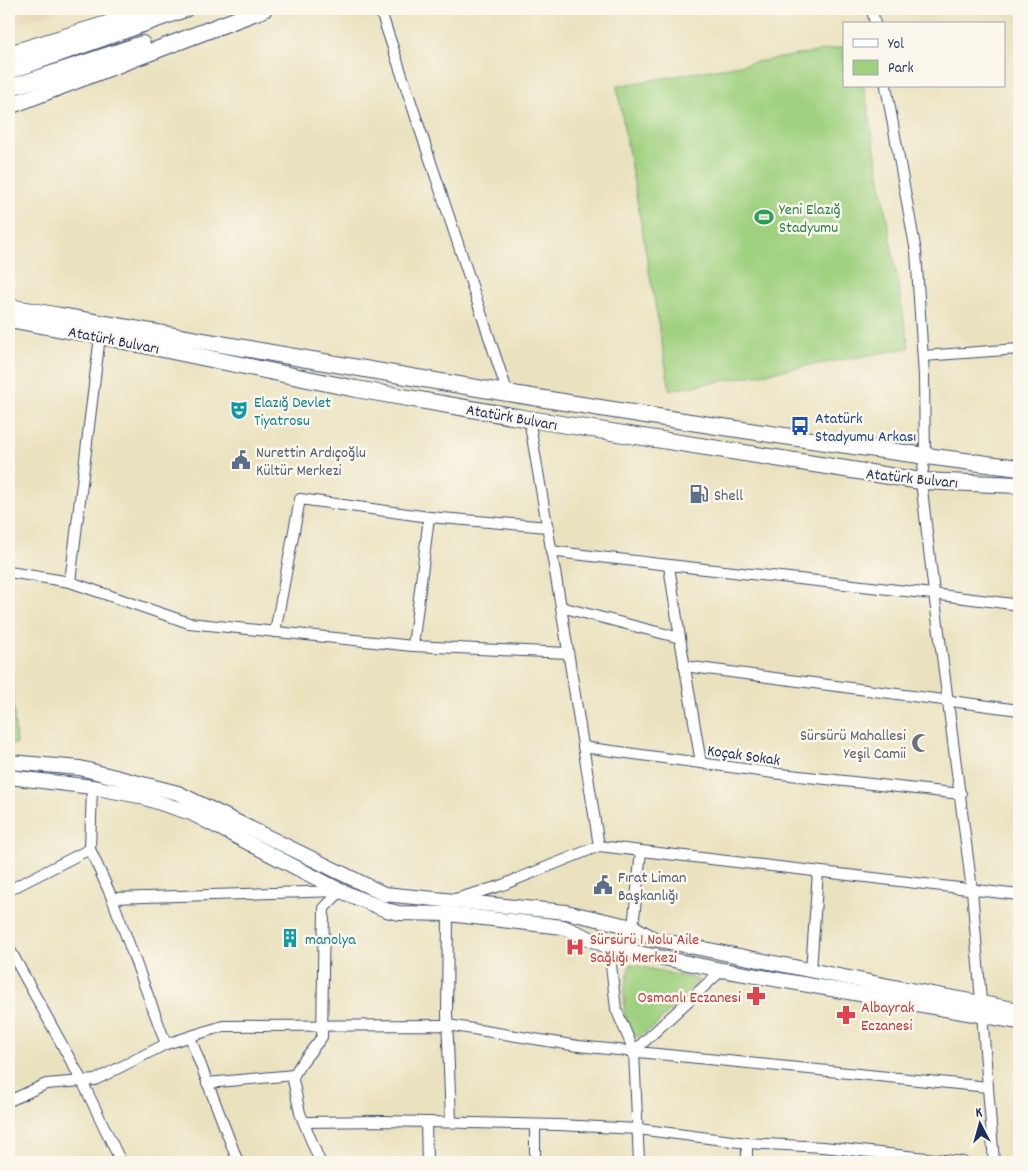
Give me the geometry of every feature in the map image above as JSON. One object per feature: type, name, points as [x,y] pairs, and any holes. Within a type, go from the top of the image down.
[{"type":"main road","points":[[9,54],[157,9]]},
{"type":"main road","points":[[9,72],[186,9]]},
{"type":"main road","points":[[9,88],[248,9]]},
{"type":"main road","points":[[9,106],[264,9]]},
{"type":"main road","name":"Atatürk Bulvarı","points":[[9,307],[508,394],[925,456],[1019,468]]},
{"type":"main road","name":"Atatürk Bulvarı","points":[[9,319],[356,389],[528,419],[921,481],[1019,485]]},
{"type":"main road","points":[[9,762],[80,768],[178,793],[384,894],[566,912],[633,927],[654,939],[811,970],[982,1009],[1019,1022]]},
{"type":"main road","points":[[9,777],[92,787],[139,796],[191,813],[341,891],[376,906],[399,913],[448,914],[562,927],[609,948],[722,970],[982,1009],[1019,1010]]},
{"type":"street","points":[[380,9],[508,394]]},
{"type":"street","points":[[872,9],[875,22]]},
{"type":"street","points":[[886,88],[916,252],[923,356],[925,456],[921,481],[972,890],[994,1162]]},
{"type":"street","points":[[70,582],[100,336]]},
{"type":"street","points":[[923,356],[1019,349]]},
{"type":"street","points":[[528,419],[562,607],[599,846]]},
{"type":"street","points":[[274,632],[300,499],[429,517],[548,527]]},
{"type":"street","points":[[412,646],[429,517]]},
{"type":"street","points":[[551,550],[669,566],[934,594],[1019,605]]},
{"type":"street","points":[[669,566],[701,763]]},
{"type":"street","points":[[9,572],[70,582],[188,623],[412,646],[568,653]]},
{"type":"street","points":[[562,607],[680,638]]},
{"type":"street","points":[[684,666],[948,699],[1019,710]]},
{"type":"street","name":"Koçak Sokak","points":[[583,747],[961,794]]},
{"type":"street","points":[[92,787],[90,849],[112,898],[166,1044]]},
{"type":"street","points":[[453,900],[500,886],[599,846],[1019,895]]},
{"type":"street","points":[[9,890],[90,849]]},
{"type":"street","points":[[639,1162],[634,1051],[616,1009],[609,948],[633,927],[641,851]]},
{"type":"street","points":[[811,970],[818,872]]},
{"type":"street","points":[[112,898],[341,891]]},
{"type":"street","points":[[320,1162],[296,1098],[294,1076],[300,1065],[322,1037],[324,908],[341,891]]},
{"type":"street","points":[[448,914],[448,1025],[451,1122]]},
{"type":"street","points":[[9,948],[82,1081],[121,1162]]},
{"type":"street","points":[[634,1051],[722,970]]},
{"type":"street","points":[[9,1101],[46,1084],[95,1080],[166,1044],[223,1026],[448,1025],[535,1040],[988,1087]]},
{"type":"street","points":[[190,1036],[238,1162]]},
{"type":"street","points":[[207,1083],[294,1076]]},
{"type":"street","points":[[304,1122],[451,1122],[638,1129],[747,1143],[823,1147],[963,1162]]},
{"type":"street","points":[[426,1122],[427,1162]]},
{"type":"street","points":[[535,1125],[535,1162]]},
{"type":"street","points":[[747,1143],[747,1162]]},
{"type":"shaded area","points":[[9,9],[63,9],[9,26]]},
{"type":"green space","name":"Yeni Elazığ Stadyumu","points":[[843,47],[843,88],[864,88],[909,348],[670,390],[617,86]]},
{"type":"green space","points":[[9,639],[16,744],[9,744]]},
{"type":"green space","points":[[630,964],[699,980],[654,1027],[636,1038],[625,1018],[624,992]]},
{"type":"place","name":"Yeni Elazığ Stadyumu","points":[[764,217]]},
{"type":"place","name":"Elazığ Devlet Tiyatrosu","points":[[239,410]]},
{"type":"place","name":"Atatürk Stadyumu Arkası","points":[[800,426]]},
{"type":"place","name":"Nurettin Ardıçoğlu Kültür Merkezi","points":[[241,460]]},
{"type":"place","name":"Shell","points":[[699,494]]},
{"type":"place","name":"Sürsürü Mahallesi Yeşil Camii","points":[[921,743]]},
{"type":"place","name":"Fırat Liman Başkanlığı","points":[[603,885]]},
{"type":"place","name":"manolya","points":[[290,938]]},
{"type":"place","name":"Sürsürü 1 Nolu Aile Sağlığı Merkezi","points":[[575,947]]},
{"type":"place","name":"Osmanlı Eczanesi","points":[[756,996]]},
{"type":"place","name":"Albayrak Eczanesi","points":[[846,1015]]}]
